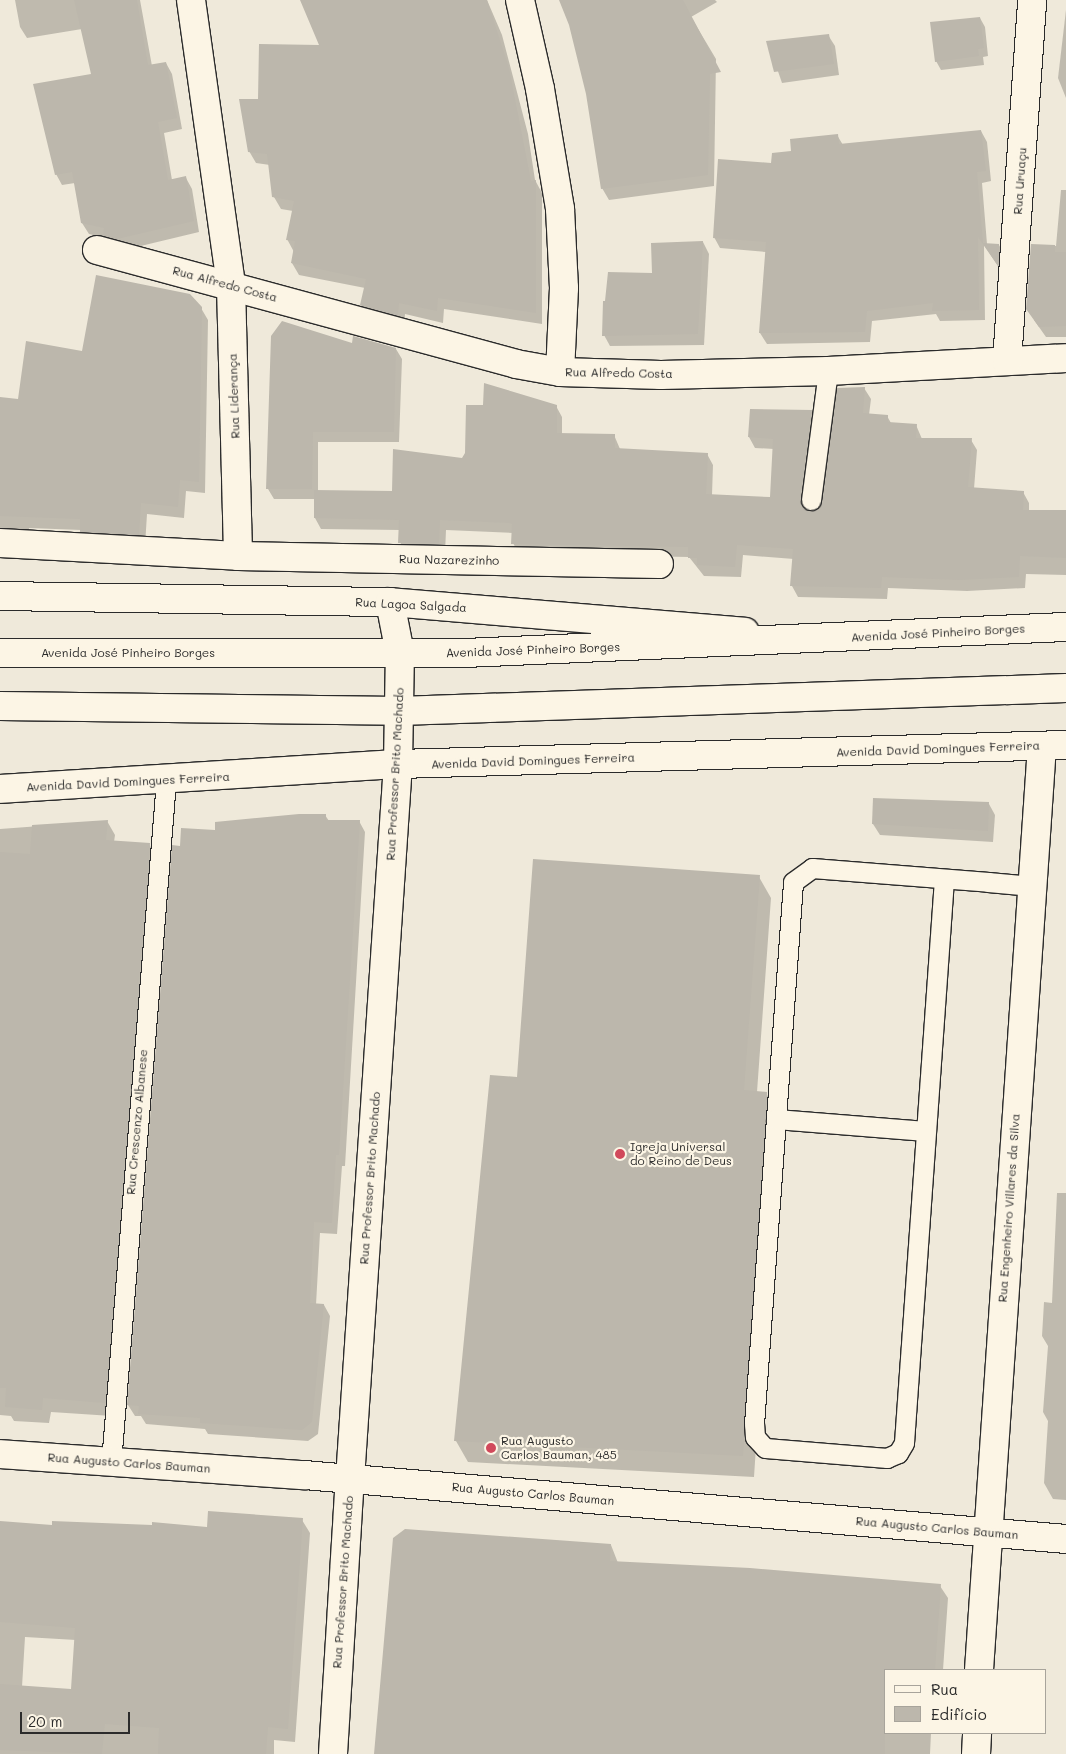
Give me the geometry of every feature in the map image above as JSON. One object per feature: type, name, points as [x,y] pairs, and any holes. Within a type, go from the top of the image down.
[{"type":"street","name":"Rua Liderança","points":[[192,0],[231,286],[238,556]]},
{"type":"street","points":[[520,0],[540,89],[560,209],[564,288],[560,372]]},
{"type":"street","name":"Rua Uruaçu","points":[[1007,361],[1032,0]]},
{"type":"street","name":"Rua Alfredo Costa","points":[[97,250],[516,364],[560,372],[661,375],[828,371],[1066,358]]},
{"type":"street","points":[[0,543],[238,556]]},
{"type":"street","name":"Rua Nazarezinho","points":[[238,556],[659,564]]},
{"type":"street","name":"Rua Lagoa Salgada","points":[[0,596],[390,602],[822,639]]},
{"type":"street","name":"Rua Professor Brito Machado","points":[[333,1754],[398,764],[400,653],[390,602]]},
{"type":"street","name":"Avenida José Pinheiro Borges","points":[[0,653],[400,653],[631,648],[1066,627]]},
{"type":"street","points":[[0,706],[399,711],[1066,688]]},
{"type":"street","name":"Avenida David Domingues Ferreira","points":[[0,789],[166,781],[398,764],[1054,746]]},
{"type":"street","name":"Rua Engenheiro Villares da Silva","points":[[979,1669],[986,1533],[1032,886],[1054,746]]},
{"type":"street","name":"Rua Augusto Carlos Bauman","points":[[0,1454],[350,1479],[1066,1539]]},
{"type":"street","points":[[976,1754],[977,1734]]},
{"type":"lane","points":[[811,500],[828,371]]},
{"type":"lane","name":"Rua Crescenzo Albanese","points":[[111,1462],[166,781]]},
{"type":"lane","points":[[944,879],[904,1443],[898,1453],[887,1458],[765,1448],[755,1437],[793,882],[812,868],[1032,886]]},
{"type":"lane","points":[[776,1119],[926,1131]]},
{"type":"building","points":[[74,0],[137,0],[148,65],[166,62],[177,118],[158,122],[168,180],[186,176],[194,221],[117,239],[103,235],[104,228],[81,223],[72,172],[55,175],[33,84],[91,74]]},
{"type":"building","points":[[300,0],[487,0],[509,68],[531,181],[536,180],[536,313],[438,298],[437,311],[399,303],[398,316],[360,305],[366,279],[291,263],[295,241],[286,240],[294,201],[272,197],[267,154],[248,152],[239,99],[258,99],[259,44],[319,45]]},
{"type":"building","points":[[559,0],[683,0],[721,72],[710,74],[708,175],[601,189],[586,94],[569,25]]},
{"type":"building","points":[[980,17],[984,48],[978,49],[979,56],[935,62],[930,22]]},
{"type":"building","points":[[829,34],[834,64],[774,72],[766,41]]},
{"type":"building","points":[[981,130],[986,171],[977,172],[983,243],[999,244],[998,266],[978,237],[979,310],[932,311],[933,303],[867,311],[865,332],[759,333],[766,242],[713,238],[718,159],[771,163],[772,153],[791,151],[790,139],[838,134],[839,144]]},
{"type":"building","points":[[703,241],[698,334],[602,336],[603,301],[605,301],[608,272],[652,273],[651,243]]},
{"type":"building","points":[[1031,244],[1055,245],[1055,252],[1066,252],[1066,326],[1039,327],[1026,309]]},
{"type":"building","points":[[96,275],[190,294],[202,307],[199,482],[180,480],[178,507],[141,503],[139,535],[80,532],[80,519],[0,516],[0,397],[18,399],[26,341],[82,351]]},
{"type":"building","points":[[282,321],[352,343],[353,336],[396,348],[394,432],[313,432],[312,489],[266,489],[271,336]]},
{"type":"building","points":[[484,383],[557,405],[557,433],[615,434],[615,448],[708,453],[706,494],[770,497],[773,439],[748,437],[750,409],[812,410],[800,499],[804,509],[810,511],[820,507],[822,501],[837,388],[865,387],[863,413],[888,415],[888,422],[917,424],[916,438],[972,438],[968,487],[1024,491],[1023,510],[1066,510],[1066,558],[1020,556],[1019,577],[960,580],[882,577],[881,588],[790,586],[793,549],[737,545],[735,567],[697,565],[697,558],[688,558],[688,547],[511,544],[512,524],[509,523],[440,520],[439,543],[398,543],[399,520],[314,518],[314,490],[392,491],[393,449],[462,458],[465,453],[466,405],[483,405]]},
{"type":"building","points":[[873,798],[989,802],[988,831],[872,824]]},
{"type":"building","points":[[299,814],[326,814],[326,820],[360,820],[339,1155],[336,1155],[332,1223],[314,1222],[310,1303],[324,1304],[312,1422],[302,1430],[200,1423],[200,1418],[138,1414],[139,1406],[127,1405],[172,845],[180,846],[181,828],[215,830],[215,822]]},
{"type":"building","points":[[108,820],[106,840],[150,843],[105,1403],[43,1398],[42,1410],[5,1407],[6,1388],[0,1388],[0,852],[30,854],[32,825]]},
{"type":"building","name":"Igreja Universal do Reino de Deus","points":[[533,859],[760,875],[744,1090],[767,1092],[743,1456],[454,1441],[490,1075],[517,1077]]},
{"type":"building","points":[[208,1511],[303,1518],[288,1729],[268,1727],[266,1754],[158,1754],[159,1728],[105,1724],[102,1754],[0,1750],[0,1684],[71,1689],[75,1628],[0,1622],[0,1521],[52,1525],[52,1521],[152,1525],[152,1522],[207,1527]]},
{"type":"building","points":[[405,1529],[611,1544],[610,1561],[750,1568],[941,1584],[935,1669],[884,1669],[885,1754],[374,1754],[393,1538]]},
{"type":"place","name":"Igreja Universal do Reino de Deus","points":[[620,1154]]},
{"type":"place","name":"Rua Augusto Carlos Bauman, 485","points":[[491,1448]]}]
